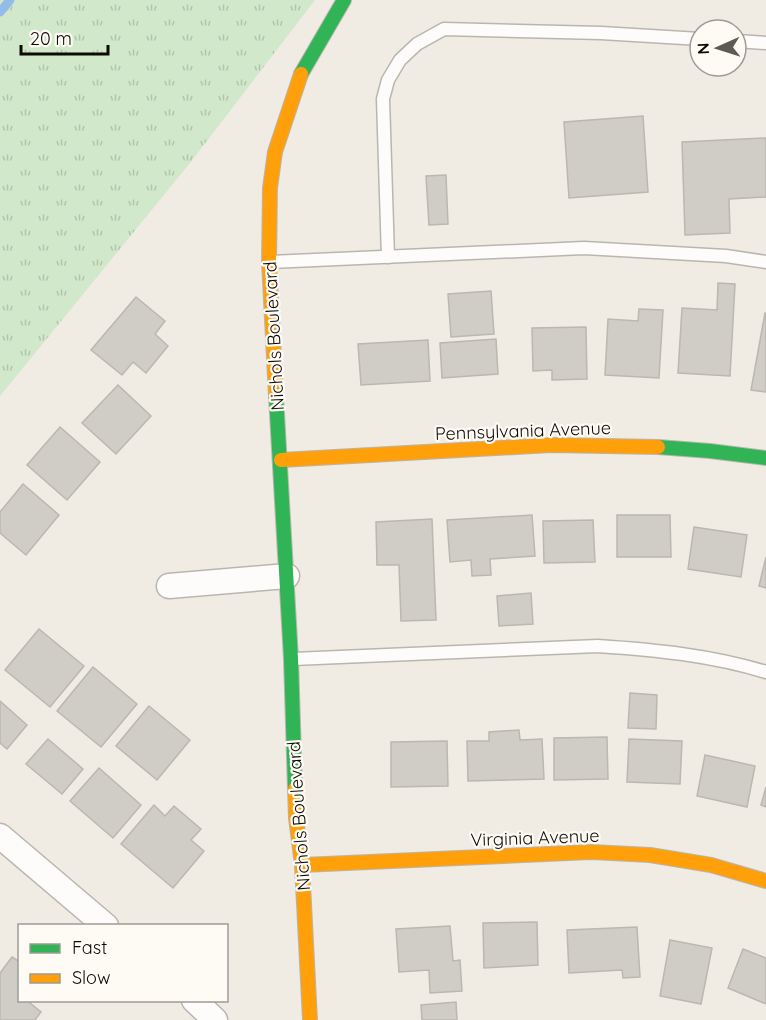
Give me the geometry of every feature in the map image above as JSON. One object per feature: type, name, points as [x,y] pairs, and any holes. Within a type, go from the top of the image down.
[{"type":"street","name":"Nichols Boulevard","points":[[310,1020],[302,865],[296,818],[287,576],[269,262],[270,188],[275,152],[303,67],[344,0]]},
{"type":"street","name":"Pennsylvania Avenue","points":[[281,460],[551,445],[658,447],[766,458]]},
{"type":"street","points":[[169,586],[287,576]]},
{"type":"street","points":[[0,836],[104,924]]},
{"type":"street","name":"Virginia Avenue","points":[[302,865],[591,852],[650,855],[711,865],[766,881]]},
{"type":"street","points":[[197,1002],[215,1020]]},
{"type":"lane","points":[[388,256],[383,99],[388,80],[400,60],[417,44],[444,29],[601,33],[688,38]]},
{"type":"lane","points":[[748,42],[766,43]]},
{"type":"lane","points":[[269,262],[584,249],[715,255],[766,262]]},
{"type":"lane","points":[[291,659],[598,646],[712,658],[766,672]]},
{"type":"green space","points":[[0,0],[315,0],[190,163],[0,396]]},
{"type":"building","points":[[643,116],[648,192],[569,198],[564,122]]},
{"type":"building","points":[[766,138],[766,197],[729,199],[730,233],[685,235],[682,142]]},
{"type":"building","points":[[446,175],[448,224],[429,225],[426,176]]},
{"type":"building","points":[[718,283],[735,284],[730,376],[678,373],[682,308],[717,310]]},
{"type":"building","points":[[491,291],[494,334],[451,337],[448,294]]},
{"type":"building","points":[[136,297],[165,321],[155,334],[168,346],[146,373],[133,362],[122,375],[91,350]]},
{"type":"building","points":[[639,309],[663,310],[659,378],[605,375],[608,319],[638,321]]},
{"type":"building","points":[[766,313],[766,392],[751,390]]},
{"type":"building","points":[[586,327],[587,379],[552,380],[552,370],[533,371],[532,328]]},
{"type":"building","points":[[496,339],[498,374],[442,378],[440,343]]},
{"type":"building","points":[[428,340],[430,381],[361,385],[358,344]]},
{"type":"building","points":[[118,385],[151,416],[116,454],[82,423]]},
{"type":"building","points":[[60,427],[100,462],[67,500],[27,465]]},
{"type":"building","points":[[23,484],[59,515],[26,555],[0,533],[0,512]]},
{"type":"building","points":[[532,515],[535,556],[490,559],[491,575],[472,576],[471,560],[450,562],[447,520]]},
{"type":"building","points":[[617,515],[670,515],[671,557],[617,557]]},
{"type":"building","points":[[432,519],[436,620],[401,621],[399,565],[377,565],[376,522]]},
{"type":"building","points":[[593,520],[595,562],[544,563],[543,521]]},
{"type":"building","points":[[694,527],[747,535],[741,577],[688,569]]},
{"type":"building","points":[[766,557],[766,588],[759,586]]},
{"type":"building","points":[[531,593],[533,624],[499,626],[497,596]]},
{"type":"building","points":[[39,629],[84,666],[50,707],[5,670]]},
{"type":"building","points":[[93,667],[137,704],[101,747],[57,711]]},
{"type":"building","points":[[630,693],[657,695],[656,729],[628,728]]},
{"type":"building","points":[[0,701],[27,725],[7,749],[0,743]]},
{"type":"building","points":[[149,706],[190,740],[157,780],[116,746]]},
{"type":"building","points":[[519,730],[520,740],[542,739],[544,779],[468,781],[467,741],[489,741],[489,732]]},
{"type":"building","points":[[607,737],[608,779],[554,780],[554,738]]},
{"type":"building","points":[[48,739],[83,769],[62,794],[26,764]]},
{"type":"building","points":[[629,739],[682,741],[680,784],[627,782]]},
{"type":"building","points":[[447,741],[448,786],[391,787],[391,742]]},
{"type":"building","points":[[705,755],[755,766],[747,807],[697,796]]},
{"type":"building","points":[[99,768],[141,805],[113,838],[70,801]]},
{"type":"building","points":[[766,787],[766,807],[761,805]]},
{"type":"building","points":[[154,805],[165,816],[174,806],[201,829],[191,840],[204,851],[173,888],[121,844]]},
{"type":"building","points":[[537,922],[538,965],[484,968],[483,923]]},
{"type":"building","points":[[450,926],[453,961],[460,960],[462,991],[430,993],[429,970],[399,972],[396,929]]},
{"type":"building","points":[[637,927],[640,977],[623,978],[622,970],[569,973],[567,930]]},
{"type":"building","points":[[670,940],[712,948],[701,1004],[660,996]]},
{"type":"building","points":[[743,949],[766,958],[766,1004],[728,988]]},
{"type":"building","points":[[12,957],[18,961],[18,1002],[31,1002],[41,1012],[35,1020],[0,1020],[0,973]]},
{"type":"building","points":[[456,1002],[457,1020],[422,1020],[421,1005]]},
{"type":"waterway","points":[[0,12],[10,0]]},
{"type":"traffic: fast","points":[[301,74],[344,0]]},
{"type":"traffic: fast","points":[[276,396],[291,659],[295,789]]},
{"type":"traffic: fast","points":[[658,447],[766,458]]},
{"type":"traffic: slow","points":[[276,396],[269,262],[270,188],[275,152],[301,74]]},
{"type":"traffic: slow","points":[[281,460],[551,445],[658,447]]},
{"type":"traffic: slow","points":[[295,789],[302,865],[310,1020]]},
{"type":"traffic: slow","points":[[302,865],[591,852],[650,855],[711,865],[766,881]]}]
